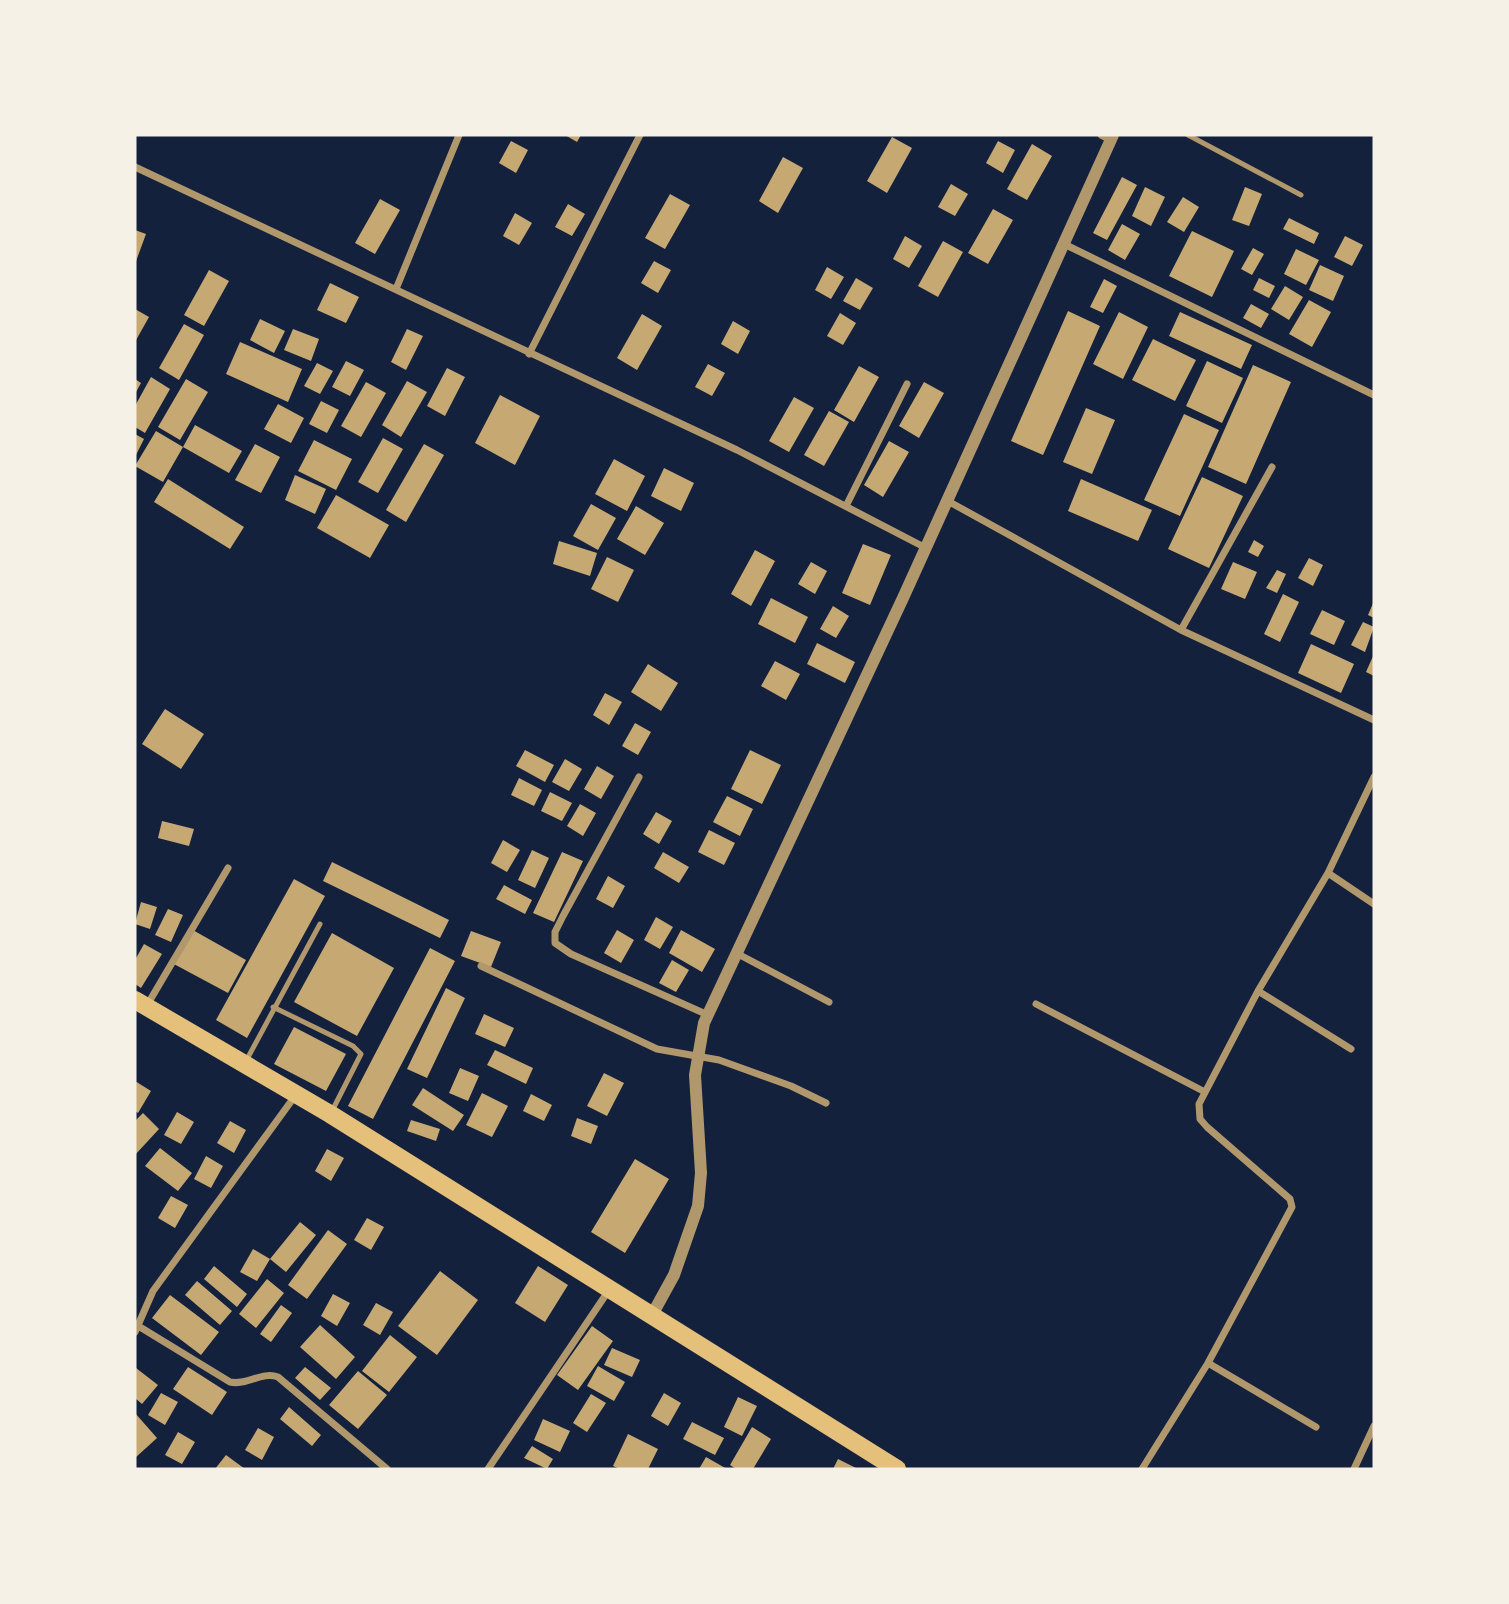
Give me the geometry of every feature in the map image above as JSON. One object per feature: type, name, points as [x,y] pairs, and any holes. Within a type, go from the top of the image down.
[{"type":"main road","points":[[138,1004],[330,1114],[897,1469]]},
{"type":"street","points":[[396,289],[460,135]]},
{"type":"street","points":[[529,354],[640,135]]},
{"type":"street","points":[[652,1315],[674,1275],[698,1206],[701,1173],[699,1050],[706,1019],[926,548],[1064,244],[1108,136]]},
{"type":"street","points":[[135,167],[737,450],[926,548]]},
{"type":"street","points":[[1064,244],[1374,395]]},
{"type":"street","points":[[846,506],[907,384]]},
{"type":"street","points":[[1181,630],[1272,467]]},
{"type":"street","points":[[946,500],[1181,630],[1374,720]]},
{"type":"street","points":[[639,777],[563,916],[555,932],[555,943],[571,954],[706,1019]]},
{"type":"street","points":[[1142,1469],[1208,1363],[1292,1207],[1290,1199],[1200,1119],[1199,1104],[1258,991],[1328,873],[1374,777]]},
{"type":"street","points":[[138,1004],[228,868]]},
{"type":"street","points":[[1328,873],[1374,904]]},
{"type":"street","points":[[738,954],[829,1002]]},
{"type":"street","points":[[481,966],[657,1049],[699,1050],[791,1086],[826,1103]]},
{"type":"street","points":[[1258,991],[1350,1049]]},
{"type":"street","points":[[1037,1004],[1205,1093]]},
{"type":"street","points":[[296,1094],[153,1292],[136,1327],[230,1382],[238,1384],[272,1374],[278,1377],[387,1469]]},
{"type":"street","points":[[488,1469],[611,1288]]},
{"type":"street","points":[[1208,1363],[1316,1427]]},
{"type":"street","points":[[1354,1469],[1374,1426]]},
{"type":"lane","points":[[1188,135],[1301,195]]},
{"type":"lane","points":[[245,1064],[320,924]]},
{"type":"lane","points":[[274,1007],[353,1046],[361,1054],[330,1114]]},
{"type":"building","points":[[565,135],[581,135],[577,142]]},
{"type":"building","points":[[892,137],[912,148],[887,193],[867,181]]},
{"type":"building","points":[[511,141],[528,150],[516,173],[499,163]]},
{"type":"building","points":[[998,141],[1015,150],[1003,173],[986,163]]},
{"type":"building","points":[[1032,144],[1052,156],[1027,200],[1007,189]]},
{"type":"building","points":[[783,157],[803,168],[778,213],[759,201]]},
{"type":"building","points":[[1122,177],[1137,185],[1107,240],[1093,233]]},
{"type":"building","points":[[951,184],[968,194],[955,216],[938,207]]},
{"type":"building","points":[[1145,187],[1165,197],[1151,226],[1132,216]]},
{"type":"building","points":[[1245,187],[1262,194],[1249,226],[1232,220]]},
{"type":"building","points":[[670,194],[690,205],[665,249],[645,238]]},
{"type":"building","points":[[1183,197],[1199,207],[1184,232],[1167,222]]},
{"type":"building","points":[[380,199],[400,210],[375,254],[355,243]]},
{"type":"building","points":[[568,204],[585,214],[572,236],[555,227]]},
{"type":"building","points":[[993,209],[1013,220],[988,264],[968,253]]},
{"type":"building","points":[[515,213],[532,223],[519,245],[503,236]]},
{"type":"building","points":[[1289,218],[1319,233],[1314,244],[1283,229]]},
{"type":"building","points":[[1122,224],[1140,234],[1125,260],[1108,250]]},
{"type":"building","points":[[135,230],[146,234],[135,264]]},
{"type":"building","points":[[1192,231],[1234,251],[1212,297],[1169,276]]},
{"type":"building","points":[[905,236],[922,246],[909,268],[893,259]]},
{"type":"building","points":[[1345,236],[1363,245],[1352,266],[1334,257]]},
{"type":"building","points":[[943,241],[963,252],[938,297],[918,286]]},
{"type":"building","points":[[1253,248],[1264,254],[1252,275],[1241,269]]},
{"type":"building","points":[[1296,249],[1319,260],[1306,285],[1284,274]]},
{"type":"building","points":[[654,261],[671,270],[658,293],[641,283]]},
{"type":"building","points":[[1320,265],[1344,276],[1333,301],[1309,290]]},
{"type":"building","points":[[827,267],[844,277],[831,299],[815,290]]},
{"type":"building","points":[[209,270],[229,281],[204,326],[184,315]]},
{"type":"building","points":[[856,278],[873,288],[860,310],[843,301]]},
{"type":"building","points":[[1259,278],[1275,286],[1269,298],[1253,290]]},
{"type":"building","points":[[1104,279],[1117,286],[1103,313],[1090,307]]},
{"type":"building","points":[[330,283],[359,297],[346,323],[317,310]]},
{"type":"building","points":[[1285,286],[1303,297],[1289,320],[1271,309]]},
{"type":"building","points":[[1309,300],[1331,312],[1312,347],[1289,334]]},
{"type":"building","points":[[1251,304],[1269,314],[1261,328],[1243,318]]},
{"type":"building","points":[[135,309],[149,317],[135,342]]},
{"type":"building","points":[[1068,311],[1100,326],[1043,455],[1011,441]]},
{"type":"building","points":[[1119,312],[1148,327],[1123,379],[1093,364]]},
{"type":"building","points":[[1180,312],[1252,345],[1241,369],[1169,336]]},
{"type":"building","points":[[840,313],[856,323],[843,345],[827,336]]},
{"type":"building","points":[[642,314],[662,326],[637,370],[617,358]]},
{"type":"building","points":[[260,319],[285,331],[274,353],[250,340]]},
{"type":"building","points":[[733,321],[750,331],[738,354],[721,344]]},
{"type":"building","points":[[184,324],[204,335],[179,380],[159,368]]},
{"type":"building","points":[[293,329],[319,339],[311,361],[284,350]]},
{"type":"building","points":[[407,329],[423,336],[406,370],[391,362]]},
{"type":"building","points":[[1153,339],[1196,360],[1175,401],[1132,380]]},
{"type":"building","points":[[240,342],[302,369],[288,402],[226,374]]},
{"type":"building","points":[[346,361],[364,370],[350,396],[332,387]]},
{"type":"building","points":[[1207,361],[1243,378],[1222,423],[1186,406]]},
{"type":"building","points":[[317,363],[333,371],[320,394],[304,386]]},
{"type":"building","points":[[708,364],[725,373],[712,396],[695,387]]},
{"type":"building","points":[[1253,365],[1291,382],[1246,484],[1208,467]]},
{"type":"building","points":[[859,366],[879,377],[854,422],[834,410]]},
{"type":"building","points":[[447,368],[465,377],[445,416],[427,406]]},
{"type":"building","points":[[151,377],[170,389],[145,433],[135,427],[135,406]]},
{"type":"building","points":[[135,379],[141,383],[135,394]]},
{"type":"building","points":[[186,379],[208,392],[180,440],[158,427]]},
{"type":"building","points":[[407,381],[427,392],[401,437],[382,425]]},
{"type":"building","points":[[366,382],[386,393],[361,437],[341,426]]},
{"type":"building","points":[[924,382],[944,393],[919,438],[899,426]]},
{"type":"building","points":[[500,395],[540,416],[515,465],[475,443]]},
{"type":"building","points":[[794,397],[814,408],[789,452],[769,441]]},
{"type":"building","points":[[321,401],[339,410],[327,433],[309,424]]},
{"type":"building","points":[[278,404],[304,418],[291,443],[264,429]]},
{"type":"building","points":[[1086,408],[1115,420],[1092,474],[1063,462]]},
{"type":"building","points":[[829,411],[849,422],[824,466],[804,455]]},
{"type":"building","points":[[1184,414],[1219,430],[1180,516],[1144,500]]},
{"type":"building","points":[[195,425],[242,451],[229,473],[183,447]]},
{"type":"building","points":[[156,431],[183,447],[163,482],[135,466]]},
{"type":"building","points":[[135,434],[144,439],[135,457]]},
{"type":"building","points":[[383,438],[403,449],[378,493],[358,482]]},
{"type":"building","points":[[314,440],[352,459],[336,490],[298,471]]},
{"type":"building","points":[[889,441],[909,452],[883,497],[864,485]]},
{"type":"building","points":[[255,444],[280,457],[261,493],[235,480]]},
{"type":"building","points":[[424,444],[444,455],[406,522],[386,510]]},
{"type":"building","points":[[614,459],[645,476],[627,511],[595,494]]},
{"type":"building","points":[[664,468],[694,483],[681,511],[651,496]]},
{"type":"building","points":[[295,475],[326,489],[315,514],[285,500]]},
{"type":"building","points":[[1202,477],[1243,496],[1209,568],[1168,549]]},
{"type":"building","points":[[168,479],[244,527],[230,549],[154,502]]},
{"type":"building","points":[[1081,479],[1152,510],[1138,541],[1068,511]]},
{"type":"building","points":[[336,495],[389,525],[370,558],[317,528]]},
{"type":"building","points":[[591,504],[616,518],[598,550],[573,536]]},
{"type":"building","points":[[636,506],[664,523],[645,555],[617,539]]},
{"type":"building","points":[[1254,540],[1264,546],[1258,557],[1248,552]]},
{"type":"building","points":[[559,541],[597,553],[590,576],[553,564]]},
{"type":"building","points":[[863,544],[891,555],[870,605],[842,593]]},
{"type":"building","points":[[755,550],[775,561],[751,606],[731,594]]},
{"type":"building","points":[[607,557],[634,570],[618,602],[591,589]]},
{"type":"building","points":[[1309,558],[1323,565],[1313,586],[1298,578]]},
{"type":"building","points":[[811,562],[827,571],[815,594],[798,584]]},
{"type":"building","points":[[1233,562],[1257,572],[1245,599],[1221,589]]},
{"type":"building","points":[[1277,570],[1286,574],[1277,593],[1266,588]]},
{"type":"building","points":[[1283,594],[1299,602],[1280,642],[1264,634]]},
{"type":"building","points":[[771,598],[808,617],[795,643],[758,624]]},
{"type":"building","points":[[1374,601],[1374,618],[1368,615]]},
{"type":"building","points":[[833,606],[849,616],[836,638],[820,629]]},
{"type":"building","points":[[1322,610],[1345,621],[1334,645],[1310,634]]},
{"type":"building","points":[[1363,622],[1374,627],[1365,652],[1351,645]]},
{"type":"building","points":[[817,643],[855,662],[845,683],[807,664]]},
{"type":"building","points":[[1311,644],[1354,664],[1341,693],[1298,673]]},
{"type":"building","points":[[1374,654],[1374,676],[1366,672]]},
{"type":"building","points":[[775,661],[800,674],[786,700],[761,686]]},
{"type":"building","points":[[648,664],[678,683],[661,711],[631,692]]},
{"type":"building","points":[[605,693],[622,702],[609,725],[593,715]]},
{"type":"building","points":[[165,709],[204,734],[181,769],[142,744]]},
{"type":"building","points":[[635,723],[651,732],[638,755],[622,746]]},
{"type":"building","points":[[525,750],[554,765],[545,782],[516,766]]},
{"type":"building","points":[[750,750],[781,765],[762,804],[731,789]]},
{"type":"building","points":[[565,759],[582,769],[569,791],[552,782]]},
{"type":"building","points":[[597,766],[614,776],[601,799],[584,789]]},
{"type":"building","points":[[519,778],[542,790],[534,806],[511,795]]},
{"type":"building","points":[[550,792],[572,803],[562,821],[541,811]]},
{"type":"building","points":[[727,796],[753,809],[740,836],[713,822]]},
{"type":"building","points":[[580,804],[596,813],[583,836],[567,826]]},
{"type":"building","points":[[656,812],[672,821],[659,844],[643,834]]},
{"type":"building","points":[[162,821],[194,829],[189,846],[158,838]]},
{"type":"building","points":[[709,830],[735,843],[724,865],[698,852]]},
{"type":"building","points":[[503,840],[520,850],[507,872],[491,863]]},
{"type":"building","points":[[532,850],[549,858],[535,888],[518,880]]},
{"type":"building","points":[[562,852],[583,861],[554,922],[533,913]]},
{"type":"building","points":[[663,852],[689,867],[679,883],[654,868]]},
{"type":"building","points":[[332,862],[449,920],[440,938],[323,881]]},
{"type":"building","points":[[608,876],[625,886],[613,908],[596,899]]},
{"type":"building","points":[[294,879],[325,896],[247,1038],[216,1020]]},
{"type":"building","points":[[504,885],[532,900],[525,914],[496,899]]},
{"type":"building","points":[[141,902],[157,907],[150,929],[135,924]]},
{"type":"building","points":[[168,909],[183,915],[171,942],[155,935]]},
{"type":"building","points":[[656,917],[673,927],[660,949],[644,940]]},
{"type":"building","points":[[191,929],[246,960],[228,993],[172,963]]},
{"type":"building","points":[[617,930],[634,940],[621,963],[604,953]]},
{"type":"building","points":[[681,930],[715,949],[702,972],[669,953]]},
{"type":"building","points":[[471,931],[501,942],[491,967],[461,956]]},
{"type":"building","points":[[332,933],[394,968],[357,1036],[294,1002]]},
{"type":"building","points":[[144,944],[162,954],[141,988],[135,984],[135,960]]},
{"type":"building","points":[[430,948],[455,961],[373,1119],[348,1106]]},
{"type":"building","points":[[672,960],[689,970],[676,992],[659,983]]},
{"type":"building","points":[[446,988],[465,998],[427,1078],[407,1069]]},
{"type":"building","points":[[484,1014],[514,1028],[505,1047],[475,1034]]},
{"type":"building","points":[[294,1027],[346,1054],[326,1091],[274,1064]]},
{"type":"building","points":[[495,1050],[533,1068],[526,1084],[487,1065]]},
{"type":"building","points":[[460,1068],[479,1076],[468,1101],[449,1093]]},
{"type":"building","points":[[604,1073],[624,1083],[607,1116],[587,1106]]},
{"type":"building","points":[[135,1081],[151,1091],[138,1113],[135,1111]]},
{"type":"building","points":[[423,1088],[464,1115],[453,1131],[412,1105]]},
{"type":"building","points":[[482,1093],[508,1106],[492,1137],[466,1125]]},
{"type":"building","points":[[531,1094],[552,1105],[544,1121],[523,1111]]},
{"type":"building","points":[[177,1112],[194,1122],[181,1144],[164,1135]]},
{"type":"building","points":[[143,1113],[159,1129],[135,1155],[135,1121]]},
{"type":"building","points":[[577,1118],[598,1126],[591,1144],[571,1136]]},
{"type":"building","points":[[411,1120],[440,1129],[436,1141],[407,1131]]},
{"type":"building","points":[[230,1121],[246,1130],[234,1153],[217,1143]]},
{"type":"building","points":[[160,1148],[192,1173],[178,1191],[145,1166]]},
{"type":"building","points":[[327,1149],[344,1158],[331,1181],[315,1171]]},
{"type":"building","points":[[206,1156],[223,1166],[211,1188],[194,1179]]},
{"type":"building","points":[[635,1159],[669,1179],[625,1253],[591,1232]]},
{"type":"building","points":[[171,1196],[188,1205],[175,1228],[158,1218]]},
{"type":"building","points":[[367,1218],[384,1227],[371,1250],[354,1240]]},
{"type":"building","points":[[300,1222],[316,1235],[286,1272],[270,1259]]},
{"type":"building","points":[[328,1230],[347,1244],[307,1299],[288,1285]]},
{"type":"building","points":[[253,1249],[270,1259],[257,1281],[240,1272]]},
{"type":"building","points":[[214,1266],[247,1294],[237,1307],[204,1279]]},
{"type":"building","points":[[538,1266],[568,1285],[545,1322],[515,1303]]},
{"type":"building","points":[[440,1271],[478,1300],[437,1355],[398,1326]]},
{"type":"building","points":[[267,1279],[284,1293],[256,1328],[239,1314]]},
{"type":"building","points":[[197,1281],[232,1311],[220,1325],[185,1295]]},
{"type":"building","points":[[333,1294],[350,1303],[337,1326],[321,1316]]},
{"type":"building","points":[[170,1295],[219,1332],[201,1355],[152,1318]]},
{"type":"building","points":[[376,1303],[393,1312],[380,1335],[363,1325]]},
{"type":"building","points":[[281,1305],[292,1313],[271,1342],[260,1334]]},
{"type":"building","points":[[320,1325],[355,1357],[336,1379],[300,1347]]},
{"type":"building","points":[[592,1326],[613,1341],[578,1390],[557,1375]]},
{"type":"building","points":[[390,1335],[417,1357],[389,1392],[362,1371]]},
{"type":"building","points":[[612,1348],[640,1360],[632,1377],[604,1365]]},
{"type":"building","points":[[598,1366],[625,1382],[614,1401],[587,1386]]},
{"type":"building","points":[[188,1367],[227,1392],[212,1415],[173,1389]]},
{"type":"building","points":[[305,1367],[331,1388],[320,1400],[295,1378]]},
{"type":"building","points":[[136,1368],[158,1385],[142,1404],[135,1398]]},
{"type":"building","points":[[358,1371],[387,1395],[358,1429],[329,1405]]},
{"type":"building","points":[[161,1393],[178,1402],[165,1425],[148,1415]]},
{"type":"building","points":[[664,1393],[681,1403],[668,1426],[651,1416]]},
{"type":"building","points":[[591,1394],[606,1403],[587,1432],[573,1423]]},
{"type":"building","points":[[738,1397],[757,1406],[742,1436],[724,1427]]},
{"type":"building","points":[[289,1407],[321,1435],[312,1446],[280,1419]]},
{"type":"building","points":[[135,1413],[157,1438],[135,1458]]},
{"type":"building","points":[[543,1419],[570,1431],[560,1452],[534,1440]]},
{"type":"building","points":[[692,1422],[724,1438],[715,1455],[683,1439]]},
{"type":"building","points":[[752,1427],[771,1439],[753,1469],[736,1469],[730,1465]]},
{"type":"building","points":[[258,1428],[274,1437],[262,1460],[245,1450]]},
{"type":"building","points":[[178,1432],[195,1442],[182,1464],[165,1455]]},
{"type":"building","points":[[628,1434],[658,1449],[648,1469],[620,1469],[613,1466]]},
{"type":"building","points":[[532,1446],[553,1459],[547,1469],[524,1458]]},
{"type":"building","points":[[226,1455],[245,1469],[215,1469]]},
{"type":"building","points":[[706,1457],[727,1469],[699,1469]]},
{"type":"building","points":[[838,1459],[858,1469],[833,1469]]}]
